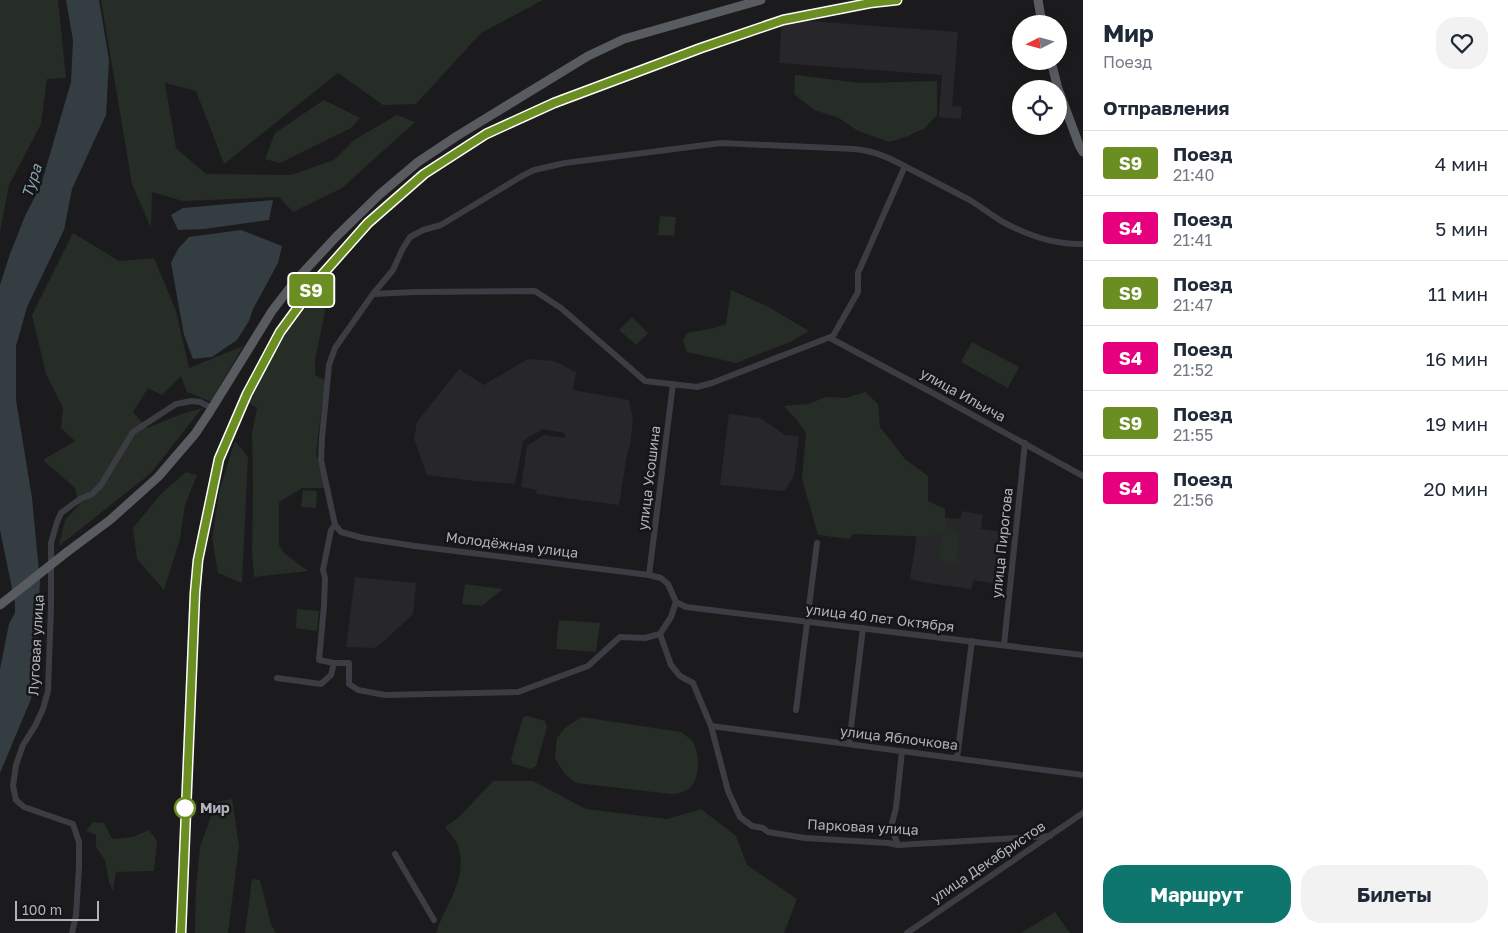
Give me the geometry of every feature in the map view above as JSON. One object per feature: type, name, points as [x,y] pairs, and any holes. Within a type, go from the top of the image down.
[{"type":"main road","points":[[0,605],[110,520],[158,477],[194,434],[272,311],[296,280],[379,195],[418,162],[464,131],[588,56],[624,39],[761,0]]},
{"type":"main road","points":[[1038,0],[1040,15]]},
{"type":"main road","points":[[1067,114],[1083,152]]},
{"type":"street","points":[[676,602],[671,617],[660,634],[645,638],[620,637],[588,666],[518,692],[384,695],[358,690],[349,684],[349,663],[319,660],[324,606],[325,578],[323,570],[331,530],[335,525],[321,460],[329,365],[335,348],[393,270],[410,237],[423,230],[441,225],[522,176],[547,167],[721,143],[742,143],[776,147],[870,150],[905,166],[1025,232],[1044,239],[1083,244]]},
{"type":"street","points":[[374,294],[535,291],[560,308],[645,381],[697,387],[833,336],[858,292],[858,274],[905,166]]},
{"type":"street","name":"улица Ильича","points":[[830,338],[1083,476]]},
{"type":"street","name":"улица Усошина","points":[[649,575],[673,384]]},
{"type":"street","name":"Луговая улица","points":[[72,933],[76,915],[79,867],[79,842],[73,824],[24,807],[16,800],[13,786],[16,766],[23,745],[39,718],[48,691],[51,543],[61,513],[80,499],[92,494],[101,485],[133,432],[176,404],[192,401],[200,402],[212,408]]},
{"type":"street","name":"улица Пирогова","points":[[1004,645],[1025,443]]},
{"type":"street","name":"Молодёжная улица","points":[[335,525],[341,532],[363,538],[649,575],[661,578],[668,584],[676,602]]},
{"type":"street","points":[[796,710],[817,543]]},
{"type":"street","name":"улица 40 лет Октября","points":[[676,602],[686,607],[1083,655]]},
{"type":"street","points":[[849,744],[863,628]]},
{"type":"street","points":[[660,634],[671,664],[680,676],[693,683],[712,726]]},
{"type":"street","points":[[957,758],[972,641]]},
{"type":"street","points":[[277,678],[321,684],[331,675],[334,663]]},
{"type":"street","name":"улица Яблочкова","points":[[712,726],[1083,775]]},
{"type":"street","name":"Парковая улица","points":[[712,726],[728,791],[740,817],[752,826],[763,828],[768,832],[803,837],[898,844],[1050,836]]},
{"type":"street","points":[[898,844],[891,827],[896,808],[902,751]]},
{"type":"street","name":"улица Декабристов","points":[[907,933],[1083,813]]},
{"type":"street","points":[[395,854],[434,920]]},
{"type":"shaded area","points":[[0,0],[58,0],[66,78],[47,79],[41,124],[9,185],[0,232]]},
{"type":"shaded area","points":[[66,0],[99,0],[109,60],[106,115],[72,189],[64,230],[27,307],[16,346],[16,400],[32,498],[40,582],[36,655],[31,699],[0,773],[0,669],[9,624],[15,613],[15,603],[0,530],[0,285],[25,216],[41,185],[71,82],[73,40]]},
{"type":"shaded area","points":[[101,0],[543,0],[481,33],[416,104],[383,105],[338,73],[224,164],[196,91],[165,83],[176,148],[206,174],[291,175],[334,160],[354,140],[397,115],[415,122],[342,188],[293,212],[279,197],[183,201],[152,192],[151,228],[132,184]]},
{"type":"shaded area","points":[[782,19],[958,32],[952,106],[962,107],[961,119],[939,117],[942,75],[779,63]]},
{"type":"shaded area","points":[[795,75],[861,83],[937,81],[937,115],[925,128],[889,142],[858,131],[839,118],[814,110],[794,94]]},
{"type":"shaded area","points":[[324,100],[360,118],[351,128],[280,163],[265,159],[275,133]]},
{"type":"shaded area","points":[[273,200],[269,220],[204,229],[178,230],[171,215],[183,208]]},
{"type":"shaded area","points":[[660,216],[676,217],[674,236],[658,235]]},
{"type":"shaded area","points":[[241,230],[282,246],[278,263],[253,309],[249,321],[237,340],[212,357],[193,359],[184,335],[171,263],[178,249],[189,237]]},
{"type":"shaded area","points":[[73,233],[119,261],[154,258],[176,311],[189,368],[243,346],[211,402],[187,392],[181,376],[162,395],[148,388],[133,412],[147,428],[202,408],[151,473],[59,546],[65,520],[79,505],[75,488],[43,460],[75,441],[61,428],[63,408],[46,374],[32,315]]},
{"type":"shaded area","points":[[329,277],[324,317],[315,360],[315,375],[325,380],[316,454],[326,488],[302,488],[279,502],[279,545],[285,554],[308,571],[254,577],[252,554],[252,433],[257,408],[245,401],[298,311]]},
{"type":"shaded area","points":[[731,290],[767,306],[809,331],[790,342],[736,363],[687,352],[683,341],[687,333],[726,324]]},
{"type":"shaded area","points":[[632,317],[648,333],[636,345],[619,330]]},
{"type":"shaded area","points":[[972,342],[1019,367],[1008,388],[961,362]]},
{"type":"shaded area","points":[[528,359],[554,361],[576,372],[573,390],[629,400],[633,420],[619,505],[536,494],[537,490],[521,487],[527,446],[544,435],[565,438],[565,433],[542,429],[523,441],[515,484],[427,475],[414,439],[417,422],[459,369],[484,385]]},
{"type":"shaded area","points":[[865,392],[878,404],[880,427],[905,459],[928,476],[928,501],[945,509],[945,525],[951,530],[959,531],[956,563],[939,560],[942,533],[933,537],[853,534],[849,539],[818,535],[802,479],[806,433],[784,406],[808,404],[826,397],[846,398]]},
{"type":"shaded area","points":[[729,414],[760,418],[785,435],[799,436],[794,476],[784,491],[720,485]]},
{"type":"shaded area","points":[[235,441],[248,457],[242,583],[218,573],[212,538],[220,488]]},
{"type":"shaded area","points":[[186,472],[197,475],[185,505],[180,539],[164,590],[137,559],[133,528],[162,493]]},
{"type":"shaded area","points":[[303,490],[317,491],[316,508],[301,507]]},
{"type":"shaded area","points":[[962,511],[983,515],[981,529],[1003,532],[996,584],[973,580],[972,589],[910,579],[917,534],[930,516],[960,519]]},
{"type":"shaded area","points":[[355,577],[416,583],[413,614],[374,648],[346,647]]},
{"type":"shaded area","points":[[465,584],[503,589],[482,606],[462,604]]},
{"type":"shaded area","points":[[297,609],[319,611],[317,631],[296,628]]},
{"type":"shaded area","points":[[559,620],[600,623],[596,652],[556,649]]},
{"type":"shaded area","points":[[528,716],[545,721],[547,727],[536,766],[531,769],[513,764],[511,759],[523,717]]},
{"type":"shaded area","points":[[582,717],[681,732],[692,741],[697,753],[698,766],[693,784],[686,791],[671,794],[576,783],[564,773],[555,758],[557,738],[566,727]]},
{"type":"shaded area","points":[[493,781],[533,781],[586,809],[667,819],[701,809],[736,836],[747,865],[797,899],[784,933],[436,933],[455,889],[461,867],[457,843],[445,827],[458,818]]},
{"type":"shaded area","points":[[232,799],[239,846],[228,933],[195,933],[196,887],[200,847],[216,802]]},
{"type":"shaded area","points":[[93,822],[104,823],[112,839],[133,837],[149,830],[157,841],[154,871],[116,872],[113,891],[109,882],[105,860],[96,847],[96,835],[86,831]]},
{"type":"shaded area","points":[[252,879],[260,880],[271,924],[276,933],[245,933]]},
{"type":"shaded area","points":[[1055,912],[1070,933],[1021,933]]},
{"type":"railway","points":[[181,933],[195,593],[199,560],[219,459],[247,394],[280,333],[321,275],[368,223],[424,174],[486,134],[554,103],[701,48],[783,20],[870,3],[897,0]]},
{"type":"train","name":"S9","points":[[181,933],[195,593],[198,560],[219,459],[247,394],[280,332],[321,276],[368,223],[424,174],[486,134],[554,103],[701,48],[783,20],[870,3],[897,0]]},
{"type":"place","name":"Мир","points":[[185,808]]},
{"type":"water label","name":"Тура","points":[[32,181]]}]
